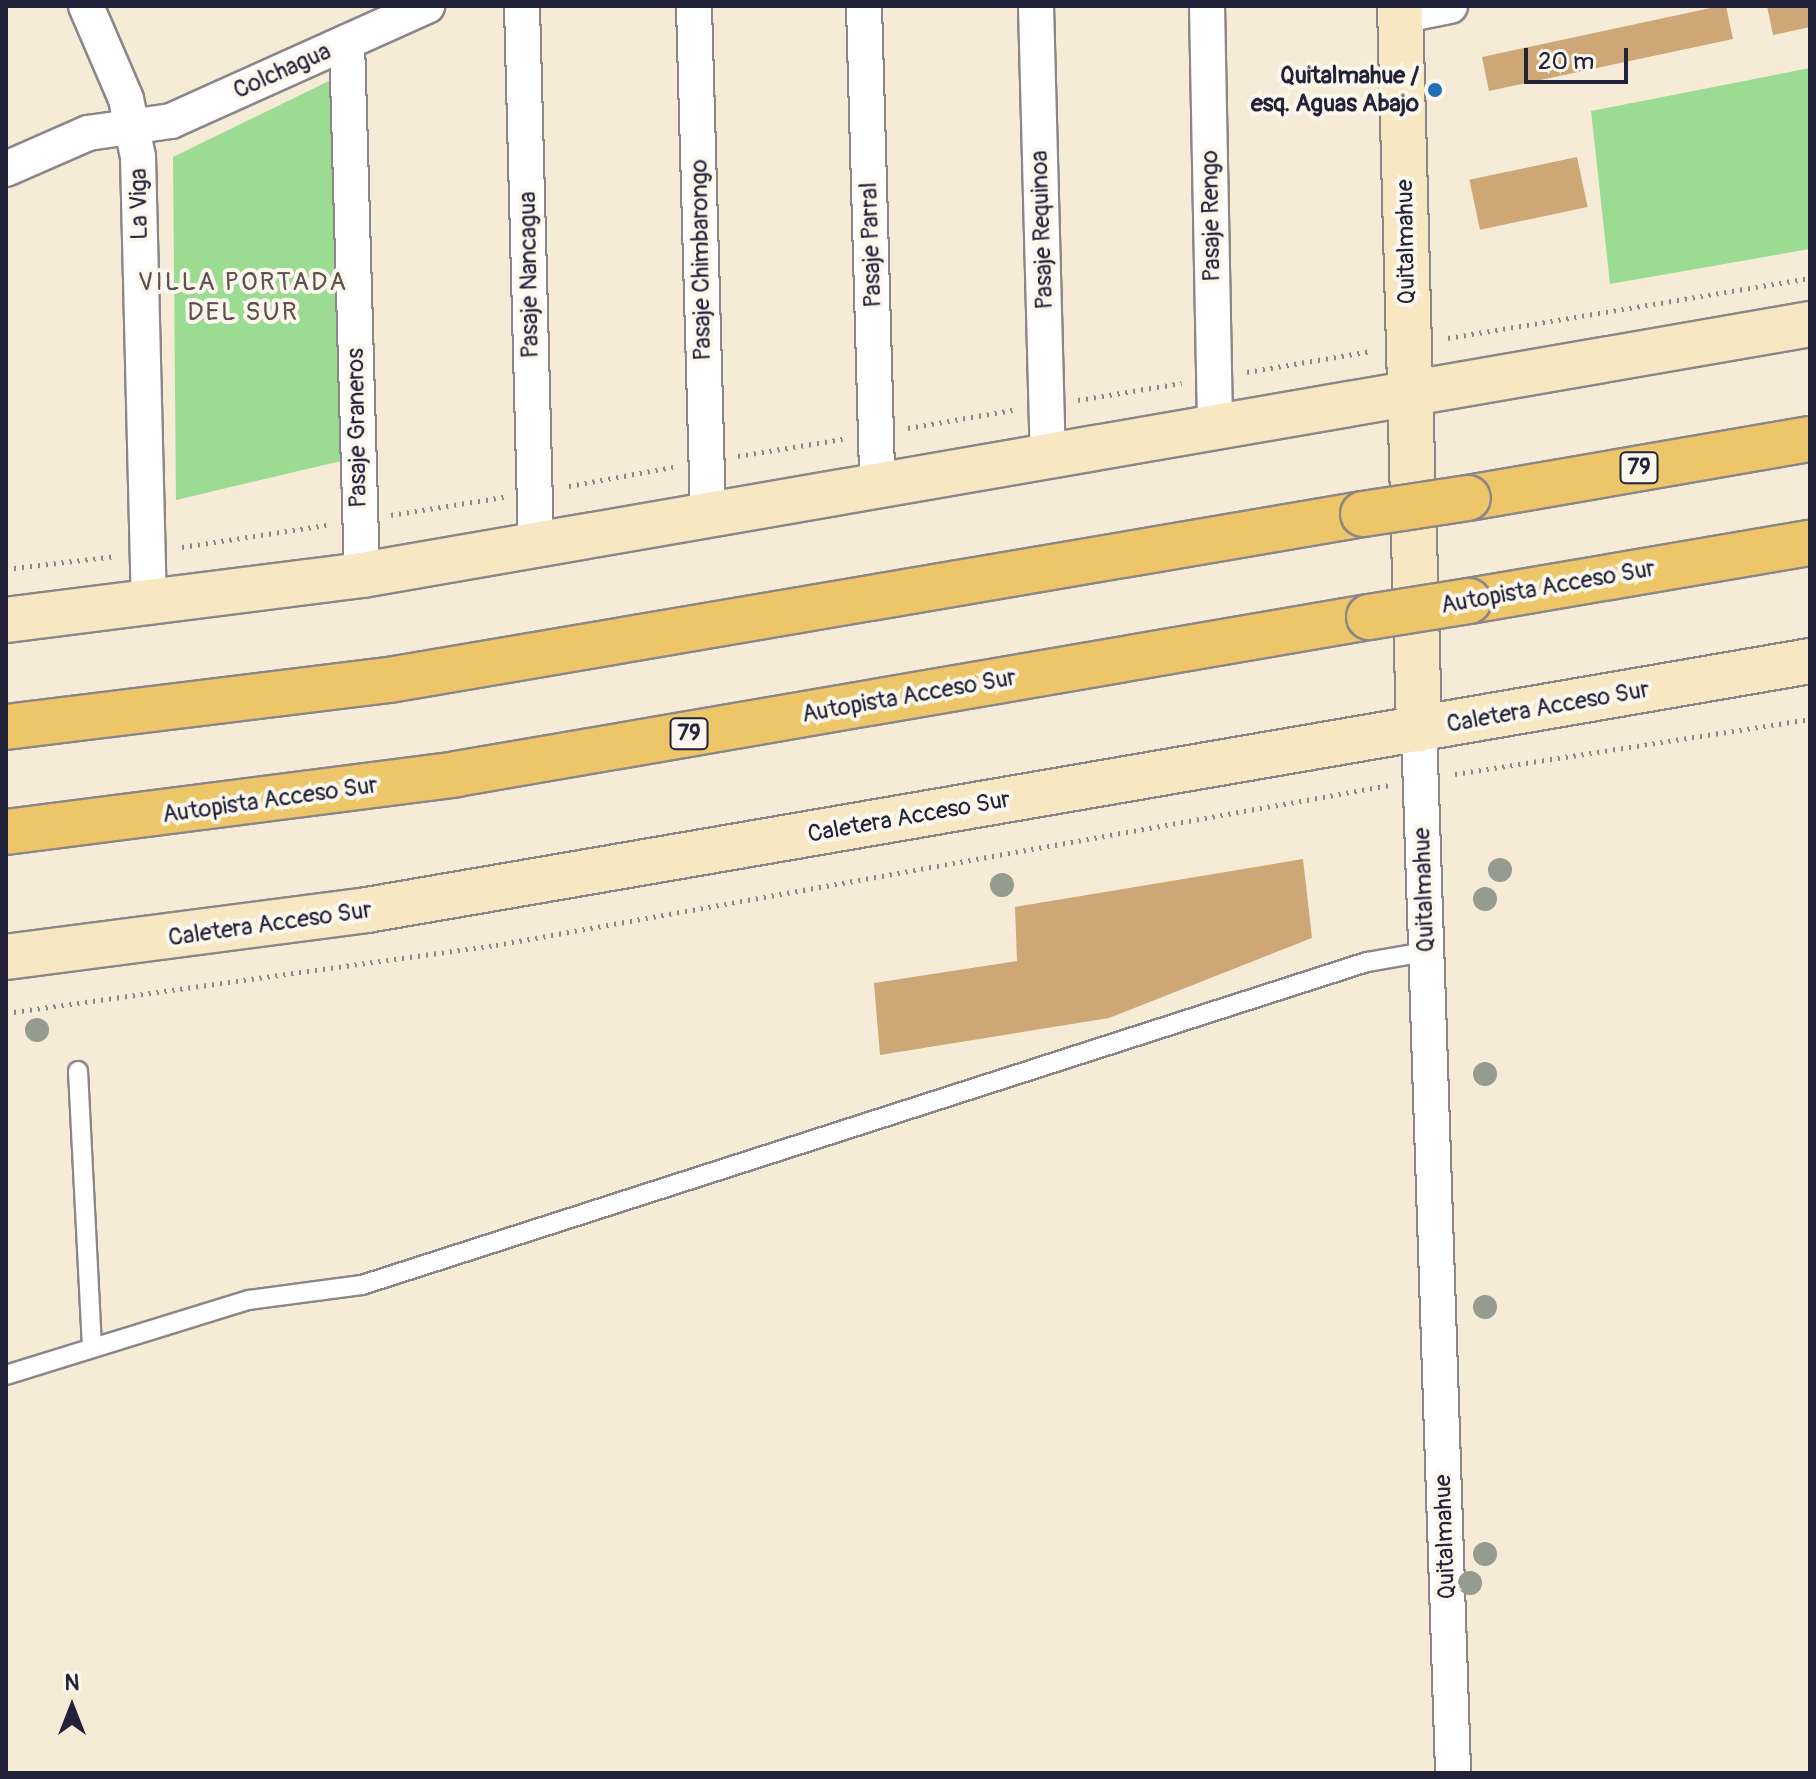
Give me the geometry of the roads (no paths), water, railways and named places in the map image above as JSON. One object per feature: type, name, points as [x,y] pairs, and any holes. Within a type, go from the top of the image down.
[{"type":"highway","name":"79","points":[[6,727],[389,680],[1810,439]]},
{"type":"highway","name":"Autopista Acceso Sur","points":[[6,832],[456,774],[1810,543]]},
{"type":"main road","name":"Quitalmahue","points":[[1400,11],[1419,729]]},
{"type":"main road","points":[[6,620],[362,575],[1810,324]]},
{"type":"main road","name":"Caletera Acceso Sur","points":[[6,957],[367,910],[1810,661]]},
{"type":"street","name":"La Viga","points":[[86,6],[135,128],[149,604]]},
{"type":"street","name":"Colchagua","points":[[6,169],[88,133],[171,121],[427,6]]},
{"type":"street","name":"Pasaje Nancagua","points":[[522,6],[536,545]]},
{"type":"street","name":"Pasaje Chimbarongo","points":[[694,6],[708,514]]},
{"type":"street","name":"Pasaje Parral","points":[[864,6],[877,485]]},
{"type":"street","name":"Pasaje Requinoa","points":[[1036,6],[1048,455]]},
{"type":"street","name":"Pasaje Rengo","points":[[1207,6],[1215,425]]},
{"type":"street","points":[[1400,11],[1450,6]]},
{"type":"street","name":"Pasaje Graneros","points":[[347,42],[362,575]]},
{"type":"street","name":"Quitalmahue","points":[[1419,729],[1453,1773]]},
{"type":"lane","points":[[6,1375],[249,1300],[362,1285],[1367,962],[1425,952]]},
{"type":"lane","points":[[78,1071],[92,1347]]},
{"type":"place","name":"Quitalmahue / esq. Aguas Abajo","points":[[1435,90]]},
{"type":"district","name":"VILLA PORTADA DEL SUR","points":[[243,298]]}]
